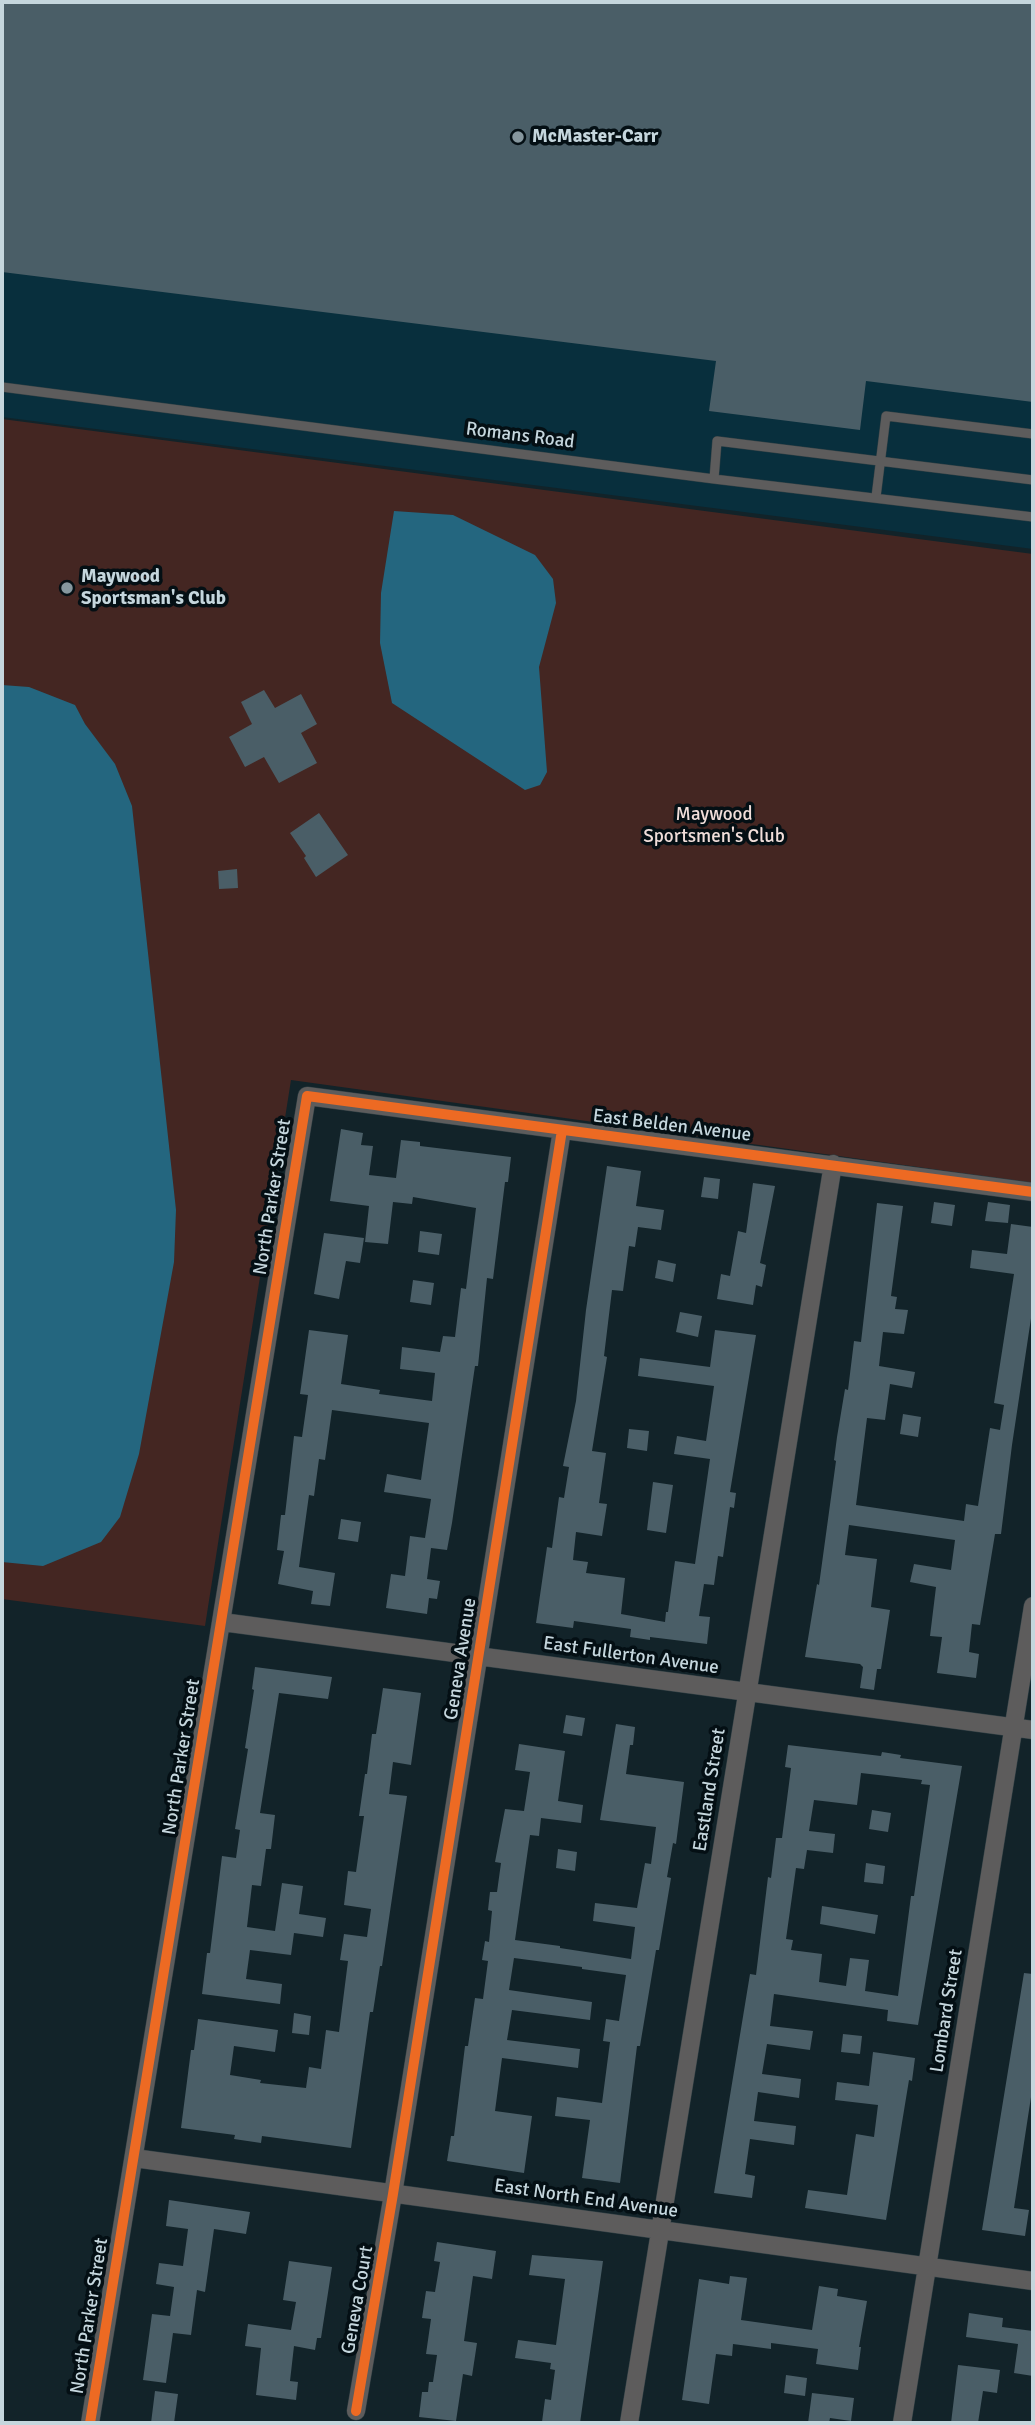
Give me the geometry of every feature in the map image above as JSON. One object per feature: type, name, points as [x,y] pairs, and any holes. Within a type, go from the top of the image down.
[{"type":"street","name":"East Belden Avenue","points":[[307,1096],[1033,1192]]},
{"type":"street","name":"North Parker Street","points":[[90,2423],[307,1096]]},
{"type":"street","name":"Geneva Avenue","points":[[393,2194],[562,1130]]},
{"type":"street","name":"Eastland Street","points":[[629,2423],[833,1164]]},
{"type":"street","name":"Lombard Street","points":[[902,2423],[1033,1606]]},
{"type":"street","name":"East Fullerton Avenue","points":[[222,1622],[1033,1730]]},
{"type":"street","name":"East North End Avenue","points":[[134,2158],[1033,2281]]},
{"type":"street","name":"Geneva Court","points":[[356,2412],[393,2194]]},
{"type":"lane","name":"Romans Road","points":[[2,387],[714,479],[1033,517]]},
{"type":"lane","points":[[876,497],[886,416],[1033,434]]},
{"type":"lane","points":[[714,479],[717,441],[1033,480]]},
{"type":"shaded area","name":"McMaster-Carr","points":[[2,2],[1033,2],[1033,549],[2,417]]},
{"type":"shaded area","points":[[394,511],[453,515],[535,555],[553,579],[556,603],[539,667],[547,772],[540,785],[525,790],[392,703],[380,643],[381,593]]},
{"type":"shaded area","points":[[2,685],[29,687],[75,705],[85,724],[115,764],[132,806],[176,1210],[174,1262],[139,1454],[120,1517],[101,1542],[43,1566],[2,1562]]},
{"type":"green space","name":"Maywood Sportsmen's Club","points":[[2,419],[1033,554],[1033,1183],[291,1080],[205,1626],[2,1599]]},
{"type":"building","name":"McMaster-Carr","points":[[2,2],[1033,2],[1033,402],[866,381],[860,430],[709,411],[716,361],[2,272]]},
{"type":"building","points":[[264,690],[275,708],[301,694],[317,724],[301,733],[317,763],[279,783],[264,757],[245,767],[229,737],[252,724],[241,702]]},
{"type":"building","points":[[319,813],[348,855],[316,877],[290,833]]},
{"type":"building","points":[[237,869],[238,888],[219,889],[218,871]]},
{"type":"building","points":[[341,1129],[363,1133],[361,1145],[373,1146],[369,1175],[396,1178],[401,1140],[420,1142],[420,1146],[511,1157],[508,1182],[505,1182],[493,1279],[487,1278],[478,1366],[475,1366],[452,1523],[447,1550],[431,1548],[427,1579],[440,1581],[437,1599],[429,1598],[427,1614],[386,1608],[391,1574],[405,1576],[410,1536],[425,1538],[431,1499],[384,1492],[387,1474],[421,1480],[429,1423],[332,1410],[325,1460],[319,1459],[314,1496],[309,1495],[299,1567],[335,1573],[330,1606],[311,1604],[313,1591],[278,1584],[284,1551],[277,1550],[281,1515],[285,1515],[294,1436],[302,1437],[308,1395],[300,1394],[309,1330],[348,1335],[341,1384],[380,1390],[379,1394],[432,1401],[435,1373],[400,1369],[402,1347],[440,1352],[443,1336],[455,1337],[461,1288],[466,1289],[476,1208],[413,1197],[412,1204],[393,1202],[388,1244],[365,1242],[369,1206],[330,1201]]},
{"type":"building","points":[[607,1166],[641,1171],[636,1206],[664,1210],[661,1230],[638,1227],[635,1247],[629,1246],[623,1291],[612,1290],[604,1356],[607,1357],[592,1451],[606,1453],[599,1503],[607,1504],[602,1536],[576,1532],[573,1560],[588,1562],[586,1573],[625,1578],[621,1614],[665,1622],[675,1561],[695,1564],[710,1459],[674,1454],[677,1436],[706,1441],[714,1386],[638,1376],[640,1358],[710,1367],[715,1330],[756,1335],[730,1492],[736,1493],[734,1508],[730,1507],[723,1557],[718,1556],[714,1585],[704,1584],[699,1616],[710,1617],[707,1644],[630,1637],[631,1629],[574,1621],[573,1628],[536,1623],[547,1547],[552,1548],[559,1497],[564,1498],[569,1467],[563,1466],[576,1401]]},
{"type":"building","points":[[704,1177],[720,1179],[718,1199],[701,1197]]},
{"type":"building","points":[[753,1183],[775,1186],[760,1263],[766,1265],[762,1287],[756,1285],[753,1305],[717,1299],[721,1274],[730,1276],[738,1231],[746,1233]]},
{"type":"building","points":[[934,1202],[955,1205],[952,1226],[931,1223]]},
{"type":"building","points":[[988,1202],[1010,1205],[1008,1223],[985,1221]]},
{"type":"building","points":[[877,1203],[903,1206],[891,1296],[897,1297],[895,1309],[908,1310],[904,1334],[883,1332],[879,1366],[915,1372],[912,1388],[890,1384],[885,1420],[867,1418],[856,1505],[964,1521],[966,1504],[978,1506],[990,1428],[1000,1430],[1004,1405],[994,1403],[1014,1274],[970,1268],[972,1250],[1007,1254],[1011,1224],[1033,1227],[1033,1305],[1001,1534],[995,1534],[980,1625],[972,1624],[969,1652],[979,1654],[976,1678],[937,1673],[942,1637],[930,1636],[936,1587],[910,1582],[914,1564],[951,1570],[955,1540],[849,1525],[845,1555],[877,1559],[871,1607],[890,1610],[881,1669],[877,1669],[874,1690],[860,1688],[863,1667],[860,1664],[805,1657],[817,1584],[819,1585],[845,1389],[848,1390],[854,1341],[861,1342]]},
{"type":"building","points":[[420,1231],[442,1234],[439,1255],[418,1252]]},
{"type":"building","points":[[324,1233],[364,1238],[360,1263],[346,1261],[339,1299],[314,1294]]},
{"type":"building","points":[[658,1260],[676,1264],[673,1282],[655,1278]]},
{"type":"building","points":[[413,1280],[434,1283],[431,1305],[410,1302]]},
{"type":"building","points":[[680,1312],[702,1316],[698,1337],[676,1332]]},
{"type":"building","points":[[903,1414],[921,1417],[918,1437],[900,1434]]},
{"type":"building","points":[[629,1429],[649,1431],[647,1451],[627,1448]]},
{"type":"building","points":[[653,1482],[673,1485],[666,1533],[647,1530]]},
{"type":"building","points":[[341,1519],[361,1522],[358,1542],[338,1539]]},
{"type":"building","points":[[255,1667],[332,1677],[328,1699],[279,1693],[260,1813],[275,1815],[271,1849],[266,1849],[261,1886],[252,1885],[247,1927],[275,1931],[282,1883],[303,1886],[299,1914],[326,1918],[323,1937],[294,1933],[291,1955],[250,1950],[246,1979],[282,1984],[280,2004],[202,1994],[222,1856],[236,1858],[240,1830],[235,1829],[248,1749],[245,1748]]},
{"type":"building","points":[[383,1688],[421,1693],[411,1765],[393,1762],[389,1794],[407,1796],[382,1966],[373,2012],[370,2012],[351,2148],[262,2136],[261,2143],[234,2139],[235,2135],[181,2128],[191,2050],[194,2050],[198,2019],[278,2030],[275,2052],[234,2046],[230,2075],[261,2080],[260,2083],[306,2088],[309,2067],[321,2069],[326,2030],[339,2032],[348,1961],[340,1960],[344,1934],[367,1937],[371,1909],[344,1905],[348,1871],[356,1872],[364,1816],[359,1816],[365,1774],[372,1734],[376,1734]]},
{"type":"building","points":[[566,1715],[585,1718],[582,1736],[563,1733]]},
{"type":"building","points":[[616,1724],[635,1727],[626,1774],[684,1782],[676,1844],[673,1843],[667,1877],[671,1878],[659,1950],[656,1950],[640,2046],[637,2046],[620,2183],[582,2178],[590,2120],[555,2116],[557,2097],[602,2103],[610,2042],[603,2041],[606,2019],[619,2021],[626,1975],[514,1958],[509,1990],[592,2002],[590,2020],[512,2010],[507,2040],[580,2049],[578,2068],[502,2058],[495,2111],[532,2116],[524,2173],[447,2161],[451,2136],[454,2136],[465,2046],[468,2046],[475,1998],[483,1999],[488,1961],[482,1960],[485,1941],[489,1942],[492,1911],[488,1910],[490,1892],[497,1892],[501,1863],[495,1862],[505,1809],[524,1811],[530,1772],[515,1770],[519,1744],[565,1751],[558,1801],[583,1805],[581,1823],[541,1818],[539,1836],[530,1835],[515,1940],[631,1959],[635,1927],[593,1921],[595,1903],[637,1908],[645,1863],[651,1864],[656,1827],[600,1820]]},
{"type":"building","points":[[788,1745],[881,1756],[882,1752],[901,1755],[900,1758],[962,1766],[918,2025],[887,2021],[888,2010],[774,1994],[770,2026],[813,2031],[810,2050],[767,2044],[762,2074],[801,2079],[799,2098],[758,2092],[754,2121],[796,2126],[794,2145],[750,2139],[745,2174],[755,2176],[752,2198],[714,2193],[750,1974],[756,1975],[768,1877],[771,1878],[776,1838],[782,1838],[791,1768],[785,1767]],"holes":[[[861,1773],[922,1780],[921,1784],[930,1785],[914,1896],[911,1896],[898,1996],[865,1991],[869,1960],[850,1958],[846,1986],[819,1982],[822,1954],[791,1950],[793,1940],[786,1939],[796,1868],[804,1869],[807,1850],[833,1853],[835,1834],[809,1831],[814,1800],[857,1805]]]},
{"type":"building","points":[[872,1810],[891,1813],[888,1832],[869,1829]]},
{"type":"building","points":[[558,1849],[577,1852],[575,1871],[556,1868]]},
{"type":"building","points":[[866,1863],[885,1866],[883,1884],[864,1882]]},
{"type":"building","points":[[822,1906],[878,1915],[875,1934],[820,1924]]},
{"type":"building","points":[[1024,1973],[1033,1974],[1033,2084],[1014,2208],[1029,2210],[1025,2236],[982,2230]]},
{"type":"building","points":[[294,2013],[311,2016],[309,2035],[292,2033]]},
{"type":"building","points":[[843,2034],[862,2036],[860,2054],[841,2052]]},
{"type":"building","points":[[873,2052],[915,2058],[886,2220],[805,2208],[808,2190],[847,2195],[856,2134],[874,2137],[878,2105],[835,2100],[837,2082],[869,2086]]},
{"type":"building","points":[[169,2200],[250,2212],[246,2234],[214,2229],[205,2292],[197,2290],[191,2335],[173,2333],[166,2383],[143,2380],[152,2314],[170,2316],[174,2287],[156,2284],[159,2263],[183,2266],[188,2229],[166,2226]]},
{"type":"building","points":[[437,2242],[496,2251],[492,2279],[473,2276],[464,2341],[477,2343],[472,2376],[463,2374],[456,2421],[419,2417],[422,2392],[428,2392],[429,2382],[433,2382],[437,2355],[426,2354],[431,2319],[422,2318],[426,2291],[435,2292],[440,2262],[434,2261]]},
{"type":"building","points":[[532,2255],[603,2261],[580,2423],[542,2422],[545,2399],[551,2400],[555,2370],[550,2369],[551,2363],[515,2358],[518,2340],[556,2345],[565,2279],[529,2275]]},
{"type":"building","points":[[289,2261],[332,2267],[321,2338],[317,2338],[315,2350],[294,2346],[290,2381],[298,2382],[296,2400],[256,2395],[261,2348],[245,2346],[248,2324],[291,2330],[296,2302],[283,2300]]},
{"type":"building","points":[[730,2276],[747,2278],[741,2320],[812,2330],[819,2286],[838,2289],[837,2296],[867,2301],[858,2370],[816,2364],[818,2349],[771,2343],[771,2349],[733,2344],[732,2356],[716,2354],[709,2404],[682,2400],[699,2279],[729,2284]]},
{"type":"building","points":[[969,2313],[1003,2318],[1002,2327],[1033,2331],[1033,2376],[1014,2373],[1018,2344],[966,2337]]},
{"type":"building","points":[[958,2365],[1000,2370],[997,2393],[983,2391],[978,2423],[951,2423]]},
{"type":"building","points":[[786,2375],[807,2378],[805,2396],[784,2393]]},
{"type":"building","points":[[155,2391],[178,2394],[174,2423],[151,2423]]},
{"type":"building","points":[[812,2393],[854,2398],[851,2421],[830,2418],[829,2423],[808,2423]]},
{"type":"cycle path","points":[[90,2423],[307,1096],[1033,1192]]},
{"type":"cycle path","points":[[356,2411],[562,1130]]},
{"type":"place","name":"McMaster-Carr","points":[[518,137]]},
{"type":"place","name":"Maywood Sportsman's Club","points":[[67,588]]}]
